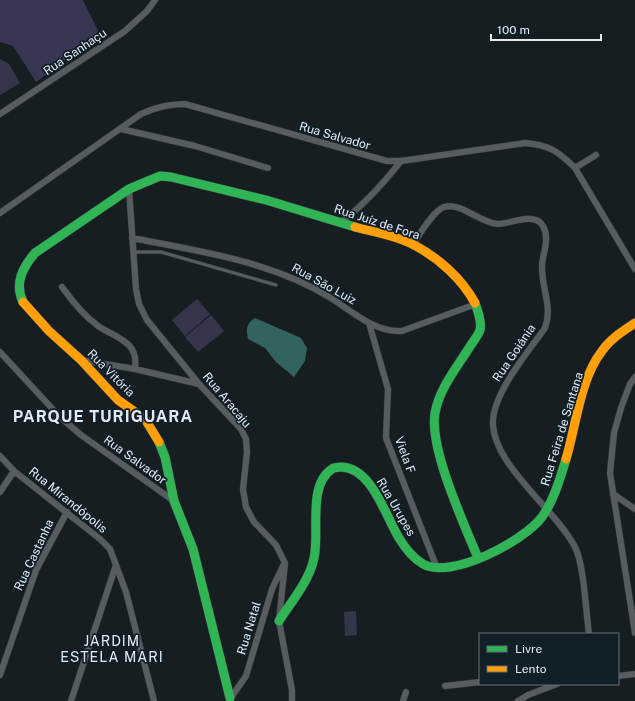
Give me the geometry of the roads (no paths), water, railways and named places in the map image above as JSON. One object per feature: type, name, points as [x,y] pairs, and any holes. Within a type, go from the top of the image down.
[{"type":"street","name":"Rua Sanhaçu","points":[[0,114],[119,35],[147,11],[155,0]]},
{"type":"street","name":"Rua Salvador","points":[[0,213],[141,114],[155,107],[171,104],[185,104],[374,158],[401,161],[525,143],[539,144],[551,148],[562,155],[575,168],[635,269]]},
{"type":"street","points":[[121,129],[195,146],[268,168]]},
{"type":"street","points":[[575,168],[596,155]]},
{"type":"street","points":[[341,222],[360,208],[401,161]]},
{"type":"street","name":"Rua Juíz de Fora","points":[[147,180],[160,176],[183,179],[341,222],[413,244],[426,252],[460,281],[468,290],[476,304],[481,321],[480,330],[441,397],[434,415],[433,433],[456,504],[478,558]]},
{"type":"street","name":"Rua Vitória","points":[[147,180],[129,189],[35,253],[24,266],[20,278],[19,292],[22,301],[49,331],[81,360],[118,400],[145,419],[158,438],[166,456],[174,501],[193,549],[230,699]]},
{"type":"street","name":"Rua Aracaju","points":[[129,189],[138,304],[147,320],[199,384],[241,429],[246,439],[247,452],[243,489],[246,507],[254,522],[276,545],[285,563]]},
{"type":"street","name":"Rua Goiânia","points":[[413,244],[435,212],[450,206],[487,223],[499,224],[532,219],[537,220],[543,226],[545,240],[543,276],[548,305],[548,318],[545,328],[501,392],[494,408],[493,425],[497,441],[511,467],[548,510]]},
{"type":"street","name":"Rua São Luiz","points":[[132,238],[201,252],[280,273],[306,284],[368,323],[388,331],[402,331],[476,304]]},
{"type":"street","points":[[62,287],[83,314],[98,326],[124,341],[133,350],[136,358],[135,369]]},
{"type":"street","name":"Viela F","points":[[368,323],[388,389],[386,438],[437,568]]},
{"type":"street","name":"Rua Feira de Santana","points":[[548,510],[558,486],[582,396],[598,356],[610,341],[635,323]]},
{"type":"street","name":"Rua Salvador","points":[[0,352],[60,417],[81,435],[174,501]]},
{"type":"street","points":[[81,360],[135,369],[199,384]]},
{"type":"street","points":[[635,377],[630,384],[614,433],[610,473],[635,633]]},
{"type":"street","name":"Rua Mirandópolis","points":[[0,456],[14,471],[67,512],[110,549],[128,600],[154,701]]},
{"type":"street","name":"Rua Urupes","points":[[279,621],[314,561],[318,539],[317,493],[320,482],[327,472],[337,466],[349,467],[358,472],[376,494],[393,528],[409,552],[422,564],[437,568],[447,568],[478,558],[512,542],[541,520],[548,510]]},
{"type":"street","points":[[0,492],[14,471]]},
{"type":"street","points":[[614,494],[635,508]]},
{"type":"street","points":[[548,510],[566,533],[576,549],[589,633]]},
{"type":"street","name":"Rua Castanha","points":[[0,676],[36,570],[67,512]]},
{"type":"street","points":[[285,563],[279,621],[292,690],[292,701]]},
{"type":"street","name":"Rua Natal","points":[[230,699],[246,676],[272,589],[285,563]]},
{"type":"street","points":[[71,701],[116,565]]},
{"type":"street","points":[[619,676],[635,674]]},
{"type":"street","points":[[445,686],[479,682]]},
{"type":"street","points":[[537,685],[543,688]]},
{"type":"street","points":[[518,701],[543,688],[554,685]]},
{"type":"street","points":[[403,701],[406,692]]},
{"type":"lane","points":[[133,252],[161,252],[276,285]]},
{"type":"district","name":"PARQUE TURIGUARA","points":[[103,416]]},
{"type":"district","name":"JARDIM ESTELA MARI","points":[[112,650]]}]
